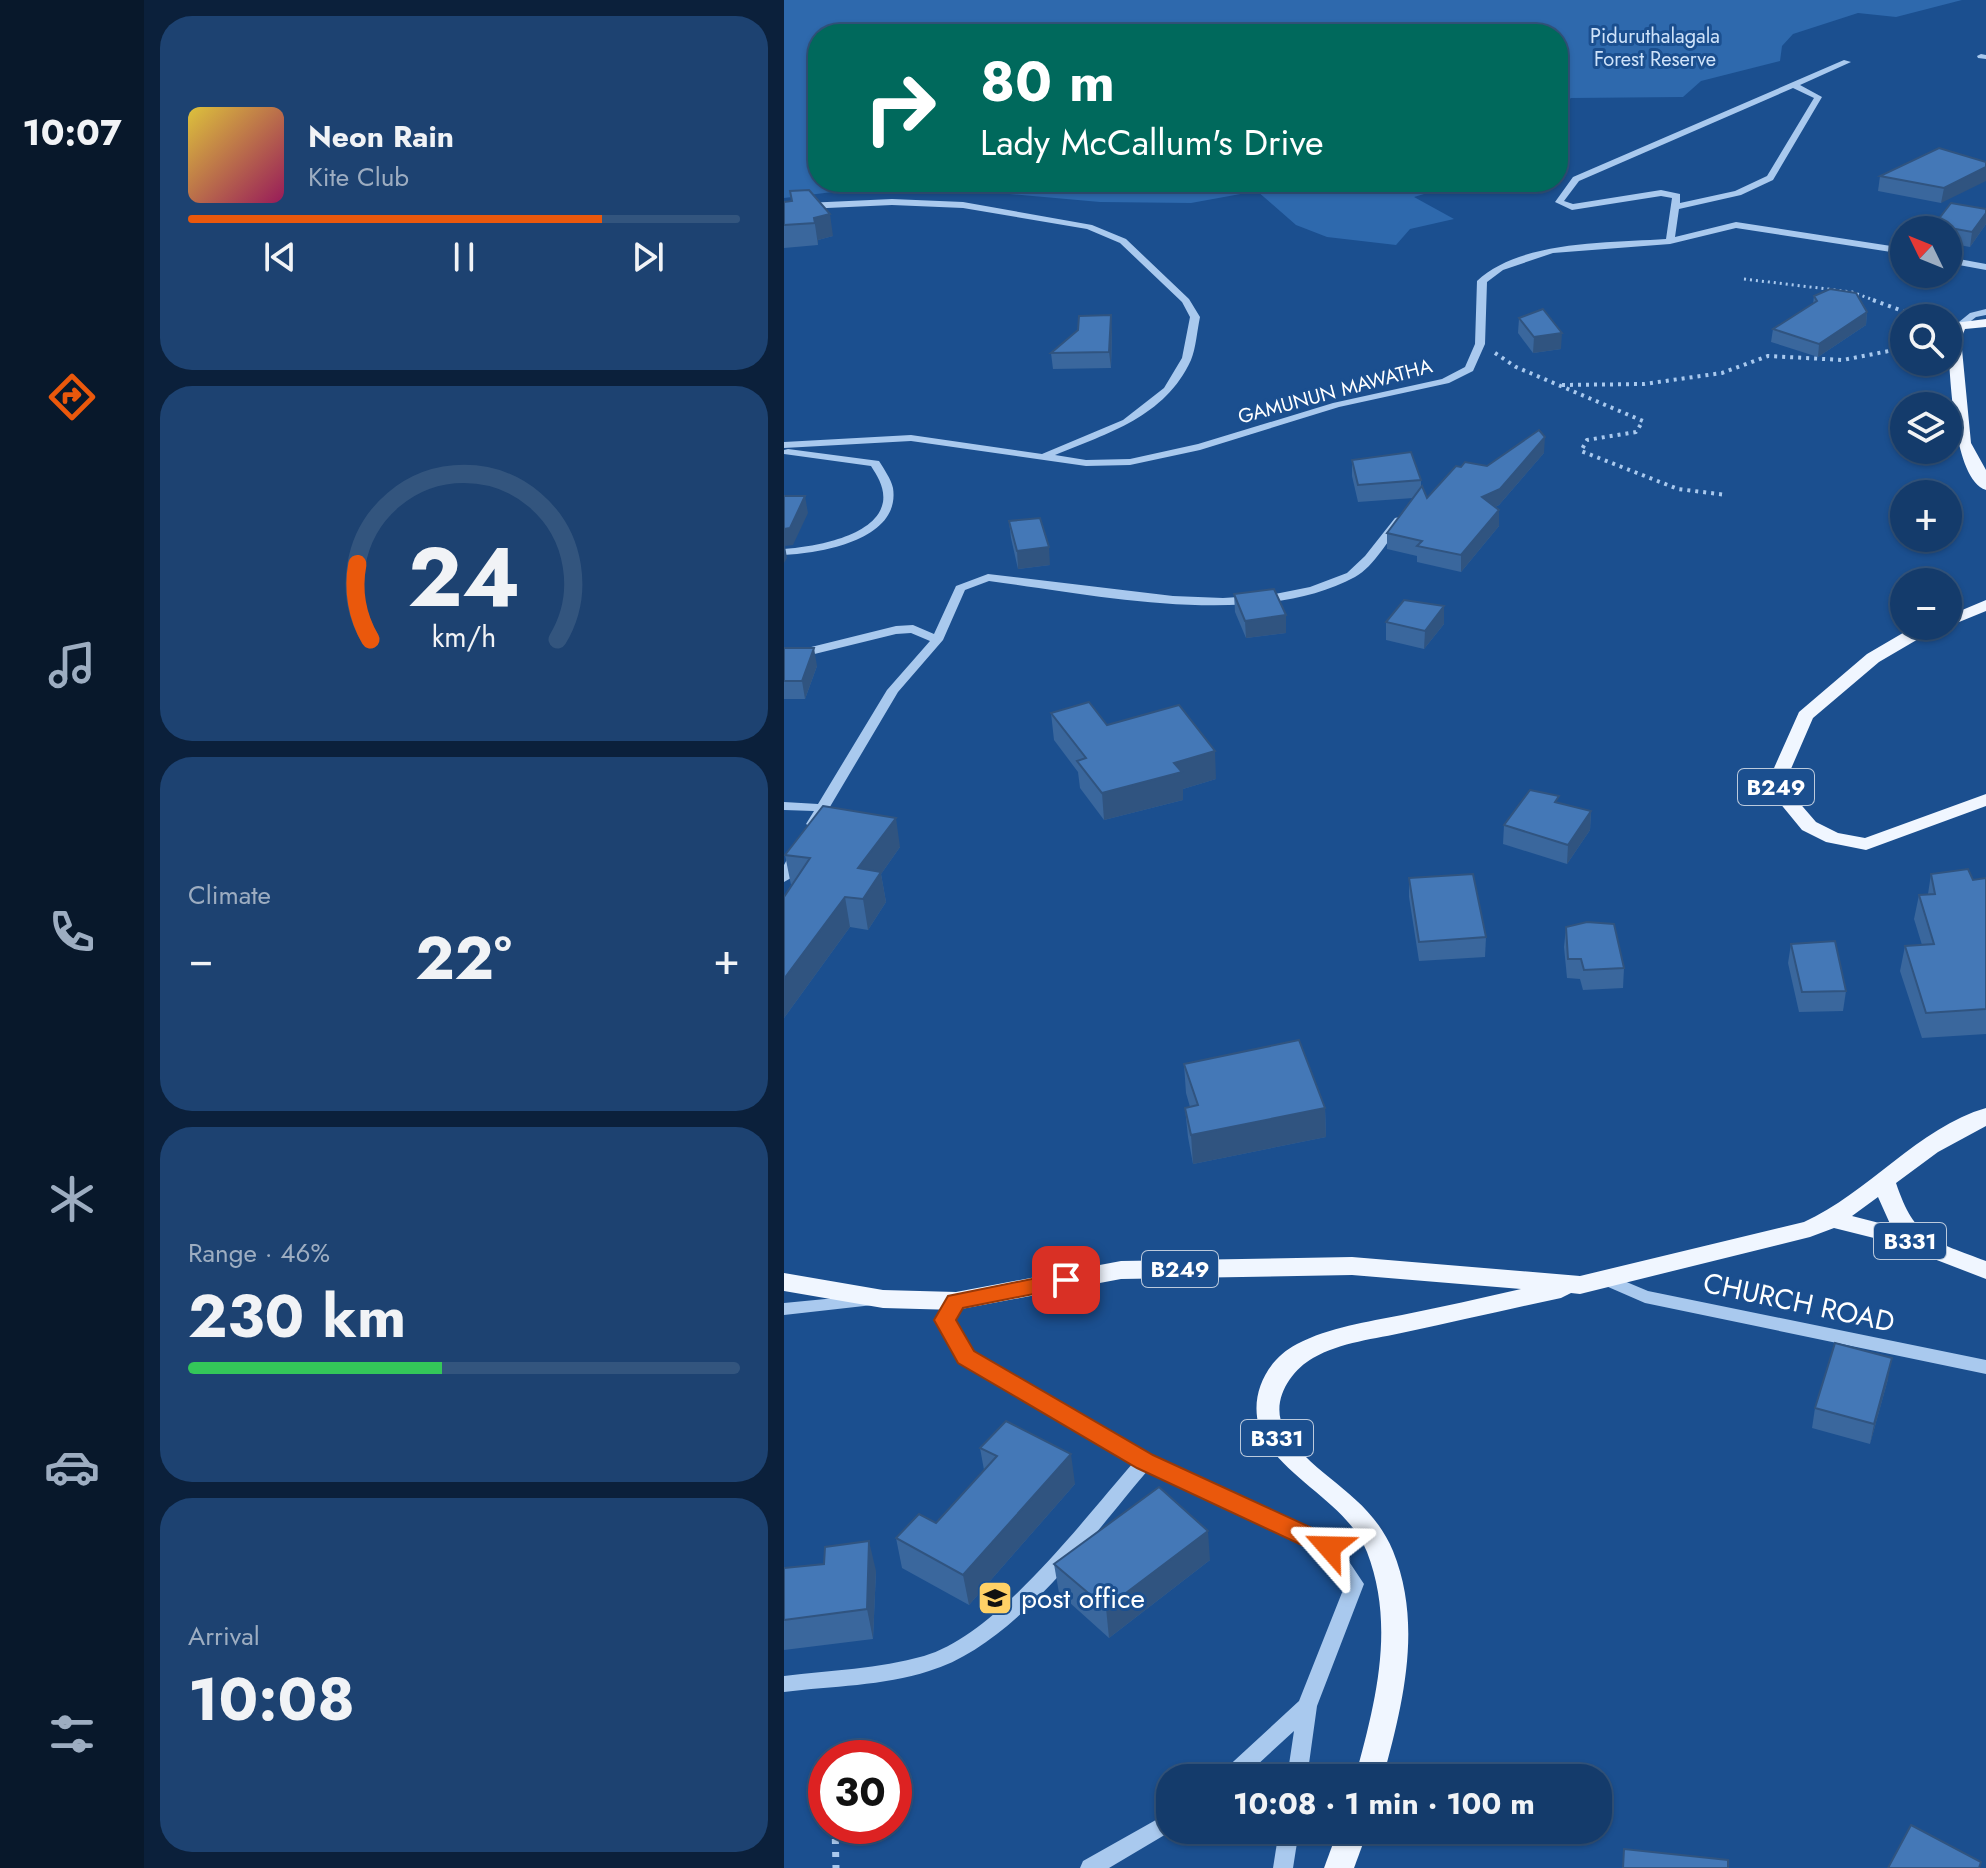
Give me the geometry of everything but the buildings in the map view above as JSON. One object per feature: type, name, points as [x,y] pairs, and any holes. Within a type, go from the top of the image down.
[{"type":"main road","points":[[1962,326],[1986,323]]},
{"type":"main road","points":[[1958,376],[1964,443],[1986,485]]},
{"type":"main road","points":[[1962,617],[1986,605]]},
{"type":"main road","name":"B249","points":[[1904,640],[1873,658],[1805,716],[1775,786],[1809,826],[1833,838],[1866,844],[1986,800]]},
{"type":"main road","name":"B249","points":[[784,1282],[883,1299],[956,1301],[1121,1270],[1352,1266],[1580,1285],[1783,1238],[1832,1219],[1930,1147],[1986,1116]]},
{"type":"main road","name":"B331","points":[[1884,1180],[1896,1216],[1924,1246]]},
{"type":"main road","name":"B331","points":[[1832,1219],[1895,1235],[1986,1270]]},
{"type":"main road","name":"B331","points":[[1372,1764],[1397,1661],[1396,1619],[1389,1579],[1379,1549],[1361,1520],[1273,1434],[1267,1419],[1268,1401],[1275,1380],[1290,1360],[1315,1347],[1360,1333],[1580,1285]]},
{"type":"main road","points":[[1339,1868],[1348,1844]]},
{"type":"street","points":[[1568,190],[1576,179],[1847,62]]},
{"type":"street","points":[[1676,207],[1738,193],[1770,178],[1818,97],[1793,85]]},
{"type":"street","points":[[1566,192],[1559,202],[1572,207],[1661,193],[1677,196],[1670,241]]},
{"type":"street","points":[[784,207],[892,202],[963,205],[1089,227],[1123,241],[1186,301],[1195,317],[1187,358],[1168,390],[1127,422],[1041,457]]},
{"type":"street","points":[[1480,344],[1482,281],[1500,268],[1552,250],[1670,241],[1736,225],[1755,225],[1890,249]]},
{"type":"street","points":[[1962,263],[1986,267]]},
{"type":"street","points":[[1962,324],[1973,315],[1986,312]]},
{"type":"street","name":"GAMUNUN MAWATHA","points":[[784,448],[911,438],[1086,463],[1130,462],[1200,447],[1337,405],[1445,381],[1469,369],[1480,344]]},
{"type":"street","points":[[784,448],[875,463],[887,478],[887,502],[872,529],[815,552],[784,552]]},
{"type":"street","points":[[784,878],[893,690],[937,640],[960,588],[988,577],[1166,598],[1236,601],[1310,591],[1354,574],[1405,514]]},
{"type":"street","points":[[1966,615],[1986,612]]},
{"type":"street","points":[[784,654],[790,656],[896,630],[913,629],[937,640]]},
{"type":"street","points":[[784,806],[822,808]]},
{"type":"street","name":"CHURCH ROAD","points":[[1605,1279],[1645,1297],[1986,1367]]},
{"type":"street","points":[[784,1309],[883,1299]]},
{"type":"street","points":[[956,1301],[945,1320],[966,1357],[1145,1461],[1329,1547],[1355,1584],[1307,1706],[1299,1764]]},
{"type":"street","points":[[784,1684],[929,1663],[959,1650],[1016,1605],[1145,1461]]},
{"type":"street","points":[[1244,1764],[1307,1706]]},
{"type":"street","points":[[1090,1868],[1156,1829]]},
{"type":"street","points":[[1283,1868],[1287,1844]]},
{"type":"path","points":[[1744,279],[1852,292],[1890,306]]},
{"type":"path","points":[[1480,344],[1516,367],[1643,421],[1636,432],[1587,440],[1581,451],[1678,489],[1727,495]]},
{"type":"path","points":[[1558,385],[1644,384],[1722,373],[1768,356],[1843,360],[1890,351]]},
{"type":"path","points":[[835,1844],[836,1868]]},
{"type":"green space","name":"Piduruthalagala Forest Reserve","points":[[784,0],[1962,0],[1896,17],[1858,13],[1793,34],[1782,46],[1780,61],[1701,81],[1683,97],[1568,100],[1568,24],[808,24],[808,192],[833,192],[784,198]]},
{"type":"green space","name":"Piduruthalagala Forest Reserve","points":[[986,192],[1252,192],[1191,203],[1100,202]]},
{"type":"green space","name":"Piduruthalagala Forest Reserve","points":[[1258,192],[1431,192],[1414,197],[1454,219],[1410,229],[1396,245],[1327,237],[1296,225]]},
{"type":"place","name":"post office","points":[[995,1598]]},
{"type":"route","points":[[1066,1280],[956,1301],[945,1320],[966,1357],[991,1372],[1145,1461],[1329,1547]]}]
